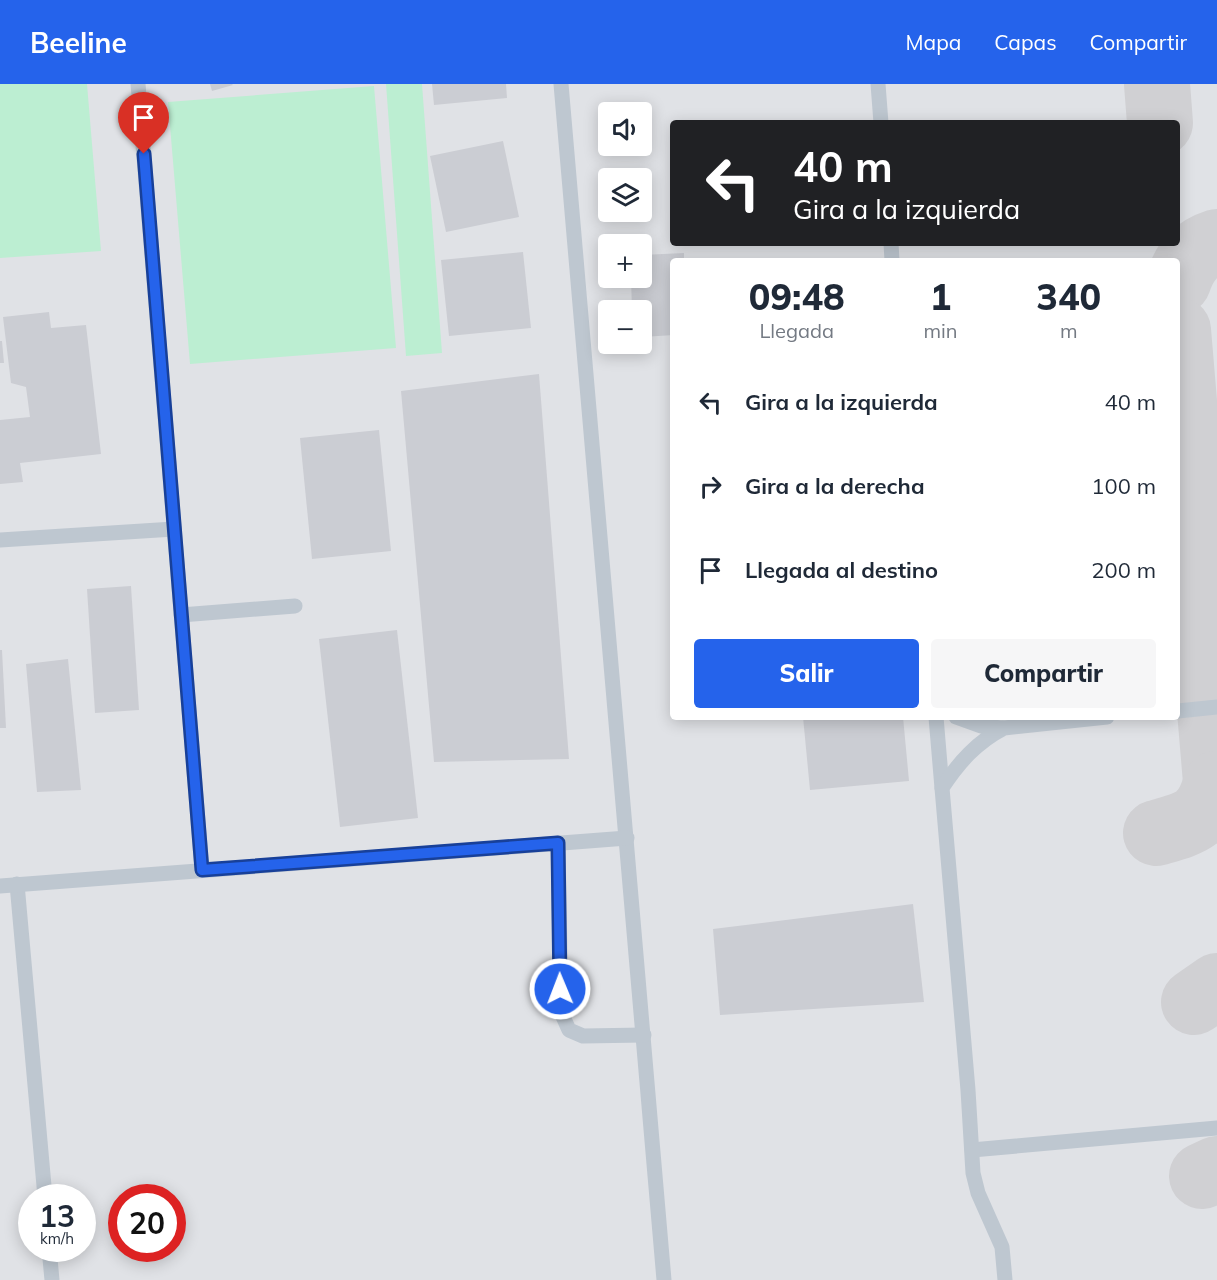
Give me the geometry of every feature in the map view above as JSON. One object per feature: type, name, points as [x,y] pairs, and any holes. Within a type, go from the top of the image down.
[{"type":"lane","points":[[138,84],[202,870]]},
{"type":"lane","points":[[561,84],[664,1280]]},
{"type":"lane","points":[[878,84],[881,120]]},
{"type":"lane","points":[[0,540],[174,529]]},
{"type":"lane","points":[[182,615],[295,606]]},
{"type":"lane","points":[[1180,711],[1217,707]]},
{"type":"lane","points":[[936,720],[973,1173],[978,1193],[1002,1247],[1005,1280]]},
{"type":"lane","points":[[964,720],[981,726],[1005,728],[1072,720]]},
{"type":"lane","points":[[1056,720],[1060,721]]},
{"type":"lane","points":[[942,788],[970,752],[991,735],[1005,728]]},
{"type":"lane","points":[[0,886],[627,838]]},
{"type":"lane","points":[[558,843],[561,1012],[568,1030],[583,1036],[644,1035]]},
{"type":"lane","points":[[17,884],[44,1184]]},
{"type":"lane","points":[[972,1150],[1217,1128]]},
{"type":"lane","points":[[50,1262],[52,1280]]},
{"type":"shaded area","points":[[0,84],[1217,84],[1217,1280],[0,1280]]},
{"type":"green space","points":[[0,84],[87,84],[101,251],[0,258]]},
{"type":"green space","points":[[386,84],[422,84],[442,353],[406,356]]},
{"type":"green space","points":[[374,86],[396,348],[190,364],[168,102]]},
{"type":"building","points":[[210,84],[232,84],[233,85],[212,91]]},
{"type":"building","points":[[432,84],[506,84],[507,98],[434,105]]},
{"type":"building","points":[[503,141],[519,217],[446,232],[430,156]]},
{"type":"building","points":[[523,252],[531,328],[449,336],[441,260]]},
{"type":"building","points":[[684,253],[684,258],[670,258],[670,335],[652,336],[652,300],[632,300],[631,288],[652,288],[652,255]]},
{"type":"building","points":[[49,312],[51,328],[86,325],[101,454],[20,463],[23,482],[0,484],[0,420],[30,417],[26,387],[11,383],[3,317]]},
{"type":"building","points":[[0,341],[2,341],[4,363],[0,363]]},
{"type":"building","points":[[539,374],[569,759],[434,762],[401,391]]},
{"type":"building","points":[[379,430],[391,551],[312,559],[300,438]]},
{"type":"building","points":[[131,586],[139,710],[95,713],[87,589]]},
{"type":"building","points":[[397,630],[418,818],[340,827],[319,639]]},
{"type":"building","points":[[0,650],[2,650],[6,728],[0,728]]},
{"type":"building","points":[[68,659],[81,790],[37,792],[26,664]]},
{"type":"building","points":[[803,720],[903,720],[909,781],[810,790]]},
{"type":"building","points":[[913,904],[924,1002],[720,1015],[713,929]]},
{"type":"taxiway","points":[[1157,84],[1160,120]]},
{"type":"taxiway","points":[[1180,277],[1184,268],[1197,252],[1217,242]]},
{"type":"taxiway","points":[[1180,354],[1217,794]]},
{"type":"taxiway","points":[[1156,833],[1195,819],[1207,806],[1216,784]]},
{"type":"taxiway","points":[[1194,1002],[1217,986]]},
{"type":"taxiway","points":[[1202,1176],[1217,1169]]},
{"type":"route","points":[[144,154],[202,870],[558,843],[560,989]]}]
